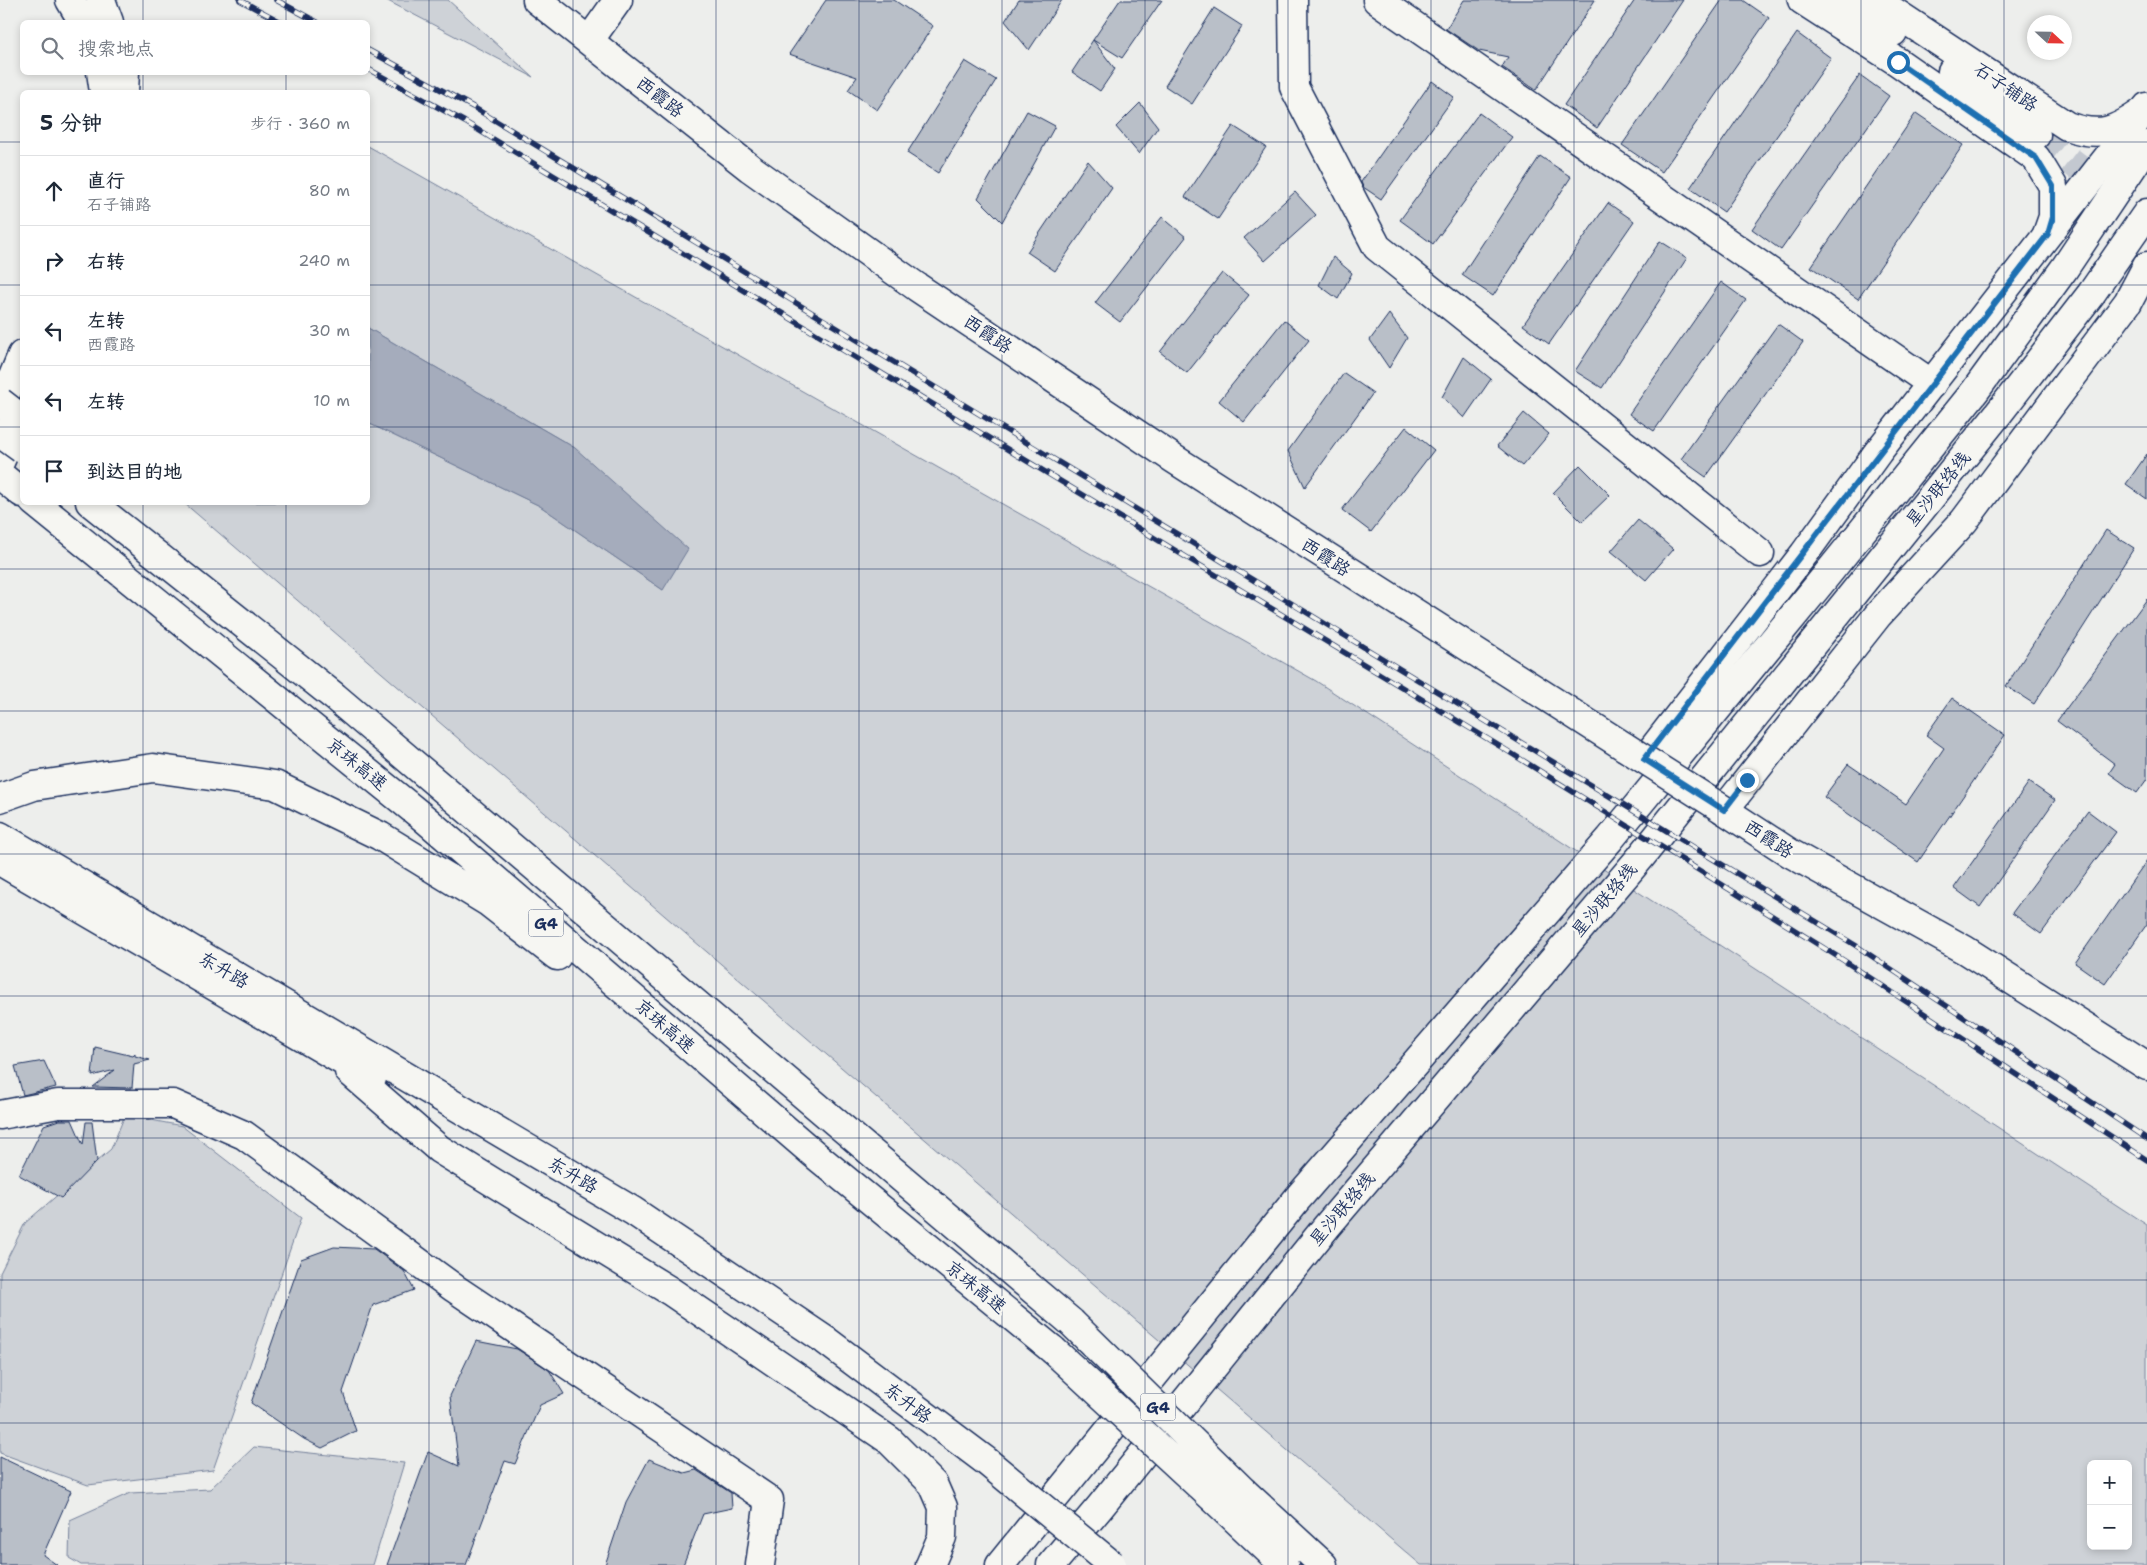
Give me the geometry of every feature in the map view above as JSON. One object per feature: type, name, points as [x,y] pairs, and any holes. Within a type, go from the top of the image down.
[{"type":"main road","points":[[70,0],[82,20]]},
{"type":"main road","points":[[101,0],[108,20]]},
{"type":"main road","name":"西霞路","points":[[537,0],[750,168],[917,287],[1182,464],[1790,853],[1965,950],[2147,1066]]},
{"type":"main road","points":[[589,41],[618,0]]},
{"type":"main road","points":[[1293,0],[1294,87],[1377,247],[1760,553]]},
{"type":"main road","points":[[1377,0],[1932,384]]},
{"type":"main road","points":[[1802,0],[1898,62],[2036,158],[2053,186],[2053,217],[2048,234]]},
{"type":"main road","name":"石子铺路","points":[[1842,0],[1945,66],[2036,135]]},
{"type":"main road","name":"石子铺路","points":[[1876,0],[2067,126],[2085,132],[2100,133],[2116,128],[2145,109]]},
{"type":"main road","points":[[101,75],[104,90]]},
{"type":"main road","points":[[124,90],[125,75]]},
{"type":"main road","points":[[1635,753],[1932,384],[2145,109]]},
{"type":"main road","points":[[1000,1565],[1298,1198],[1610,839],[1866,527],[1981,383],[2064,269],[2147,145]]},
{"type":"main road","name":"星沙联络线","points":[[1050,1565],[1100,1507],[1327,1226],[1640,858],[1719,757],[1998,414],[2091,294],[2147,213]]},
{"type":"main road","points":[[1724,810],[1878,615],[1964,521],[2138,296],[2147,266]]},
{"type":"main road","points":[[0,408],[20,360]]},
{"type":"main road","points":[[0,402],[20,417]]},
{"type":"main road","points":[[0,462],[20,414]]},
{"type":"main road","points":[[0,433],[20,448]]},
{"type":"main road","name":"京珠高速","points":[[38,505],[425,819],[814,1154],[1237,1503],[1323,1565]]},
{"type":"main road","name":"京珠高速","points":[[94,505],[335,697],[1071,1322],[1237,1503],[1284,1565]]},
{"type":"main road","points":[[120,505],[335,697]]},
{"type":"main road","points":[[0,798],[34,786],[153,768],[275,785],[380,836],[488,902],[814,1154]]},
{"type":"main road","name":"东升路","points":[[0,836],[43,876],[331,1056],[463,1127],[629,1221],[823,1361],[980,1468],[1112,1565]]},
{"type":"main road","name":"东升路","points":[[0,861],[43,876],[633,1211],[825,1340],[980,1468],[1084,1565]]},
{"type":"main road","points":[[331,1056],[439,1149],[670,1291],[889,1440],[933,1484],[943,1507],[942,1537],[930,1565]]},
{"type":"main road","points":[[0,1115],[58,1104],[173,1104],[244,1135],[454,1288],[769,1500],[760,1565]]},
{"type":"shaded area","points":[[386,0],[448,0],[533,77]]},
{"type":"shaded area","points":[[370,147],[1316,681],[2147,1225],[2147,1565],[1421,1565],[186,505],[370,505],[370,424],[540,506],[663,590],[575,448],[370,329]]},
{"type":"shaded area","points":[[125,1115],[182,1126],[301,1218],[213,1470],[88,1485],[0,1453],[0,1273],[25,1223],[111,1149]]},
{"type":"shaded area","points":[[254,1447],[404,1463],[373,1565],[81,1565],[69,1558],[70,1520],[130,1493],[210,1489]]},
{"type":"water","points":[[370,329],[575,448],[688,549],[663,590],[540,506],[370,424]]},
{"type":"building","points":[[826,0],[894,0],[933,26],[877,110],[848,90],[857,77],[789,54]]},
{"type":"building","points":[[1019,0],[1062,0],[1029,50],[1005,21]]},
{"type":"building","points":[[1120,0],[1162,0],[1122,58],[1093,40]]},
{"type":"building","points":[[1464,0],[1595,0],[1536,90],[1502,67],[1508,57],[1479,51],[1446,29]]},
{"type":"building","points":[[1635,0],[1683,0],[1597,128],[1564,105]]},
{"type":"building","points":[[1722,0],[1743,0],[1769,18],[1662,172],[1622,145]]},
{"type":"building","points":[[1214,8],[1242,26],[1192,104],[1165,86]]},
{"type":"building","points":[[1797,33],[1831,58],[1724,212],[1690,188]]},
{"type":"building","points":[[1093,40],[1115,69],[1100,91],[1072,72]]},
{"type":"building","points":[[965,61],[996,80],[938,173],[907,153]]},
{"type":"building","points":[[1860,75],[1889,96],[1781,250],[1752,229]]},
{"type":"building","points":[[1432,81],[1454,97],[1381,199],[1363,187],[1361,182]]},
{"type":"building","points":[[1140,103],[1158,127],[1139,154],[1116,127]]},
{"type":"building","points":[[1027,111],[1055,126],[1002,222],[978,198]]},
{"type":"building","points":[[1479,113],[1512,137],[1433,244],[1400,220]]},
{"type":"building","points":[[1916,113],[1963,145],[1858,299],[1811,267]]},
{"type":"building","points":[[1233,126],[1266,147],[1218,219],[1185,197]]},
{"type":"building","points":[[1540,156],[1571,177],[1493,296],[1462,275]]},
{"type":"building","points":[[1088,161],[1112,188],[1055,271],[1027,252]]},
{"type":"building","points":[[1295,192],[1316,215],[1265,261],[1244,238]]},
{"type":"building","points":[[1608,203],[1634,221],[1549,344],[1523,325]]},
{"type":"building","points":[[1162,217],[1186,237],[1120,322],[1095,303]]},
{"type":"building","points":[[1660,241],[1687,258],[1602,388],[1575,371]]},
{"type":"building","points":[[1333,257],[1352,273],[1338,299],[1319,285]]},
{"type":"building","points":[[1222,273],[1249,295],[1187,373],[1160,352]]},
{"type":"building","points":[[1721,282],[1746,300],[1654,431],[1629,414]]},
{"type":"building","points":[[1389,314],[1407,338],[1389,368],[1370,340]]},
{"type":"building","points":[[1284,320],[1309,340],[1244,422],[1219,401]]},
{"type":"building","points":[[1778,324],[1803,342],[1706,477],[1681,459]]},
{"type":"building","points":[[1464,357],[1491,379],[1464,418],[1442,397]]},
{"type":"building","points":[[1344,373],[1373,393],[1305,487],[1288,451]]},
{"type":"building","points":[[1524,413],[1549,434],[1522,466],[1497,446]]},
{"type":"building","points":[[1406,427],[1434,450],[1371,532],[1342,510]]},
{"type":"building","points":[[2147,454],[2147,499],[2126,484]]},
{"type":"building","points":[[1580,465],[1610,495],[1582,522],[1553,493]]},
{"type":"building","points":[[1638,520],[1673,549],[1646,580],[1611,551]]},
{"type":"building","points":[[2106,530],[2134,548],[2034,704],[2006,686]]},
{"type":"building","points":[[2147,599],[2147,779],[2137,793],[2109,773],[2115,764],[2057,721]]},
{"type":"building","points":[[1952,698],[2005,735],[1918,862],[1824,797],[1848,764],[1906,804],[1944,748],[1926,735]]},
{"type":"building","points":[[2029,782],[2055,800],[1980,907],[1954,888]]},
{"type":"building","points":[[2088,811],[2116,832],[2041,934],[2012,913]]},
{"type":"building","points":[[2147,860],[2147,924],[2105,984],[2075,963]]},
{"type":"building","points":[[95,1047],[133,1056],[135,1054],[135,1056],[150,1060],[134,1064],[132,1088],[93,1087],[115,1070],[92,1076]]},
{"type":"building","points":[[44,1061],[56,1087],[23,1095],[15,1066]]},
{"type":"building","points":[[59,1120],[72,1120],[83,1145],[86,1122],[92,1122],[97,1161],[61,1198],[19,1175],[44,1125]]},
{"type":"building","points":[[334,1247],[374,1249],[404,1271],[414,1290],[373,1305],[343,1392],[356,1431],[322,1448],[304,1439],[251,1403],[301,1259]]},
{"type":"building","points":[[476,1341],[517,1349],[549,1370],[564,1394],[540,1405],[515,1464],[505,1461],[466,1565],[387,1565],[428,1452],[459,1466],[450,1396]]},
{"type":"building","points":[[0,1457],[71,1491],[43,1555],[57,1565],[0,1565]]},
{"type":"building","points":[[649,1459],[684,1473],[696,1470],[731,1493],[732,1508],[703,1514],[683,1565],[605,1565],[626,1502]]},
{"type":"tunnel","points":[[2036,135],[2147,219]]},
{"type":"railway","points":[[240,0],[277,20]]},
{"type":"railway","points":[[276,0],[313,20]]},
{"type":"railway","points":[[370,51],[473,107],[1855,945],[2147,1139]]},
{"type":"railway","points":[[370,70],[465,122],[1506,750],[1843,960],[2147,1160]]},
{"type":"route","points":[[1747,780],[1724,810],[1644,759],[1804,554],[1878,452],[2048,234],[2053,217],[2053,186],[2036,158],[1898,62]]}]
